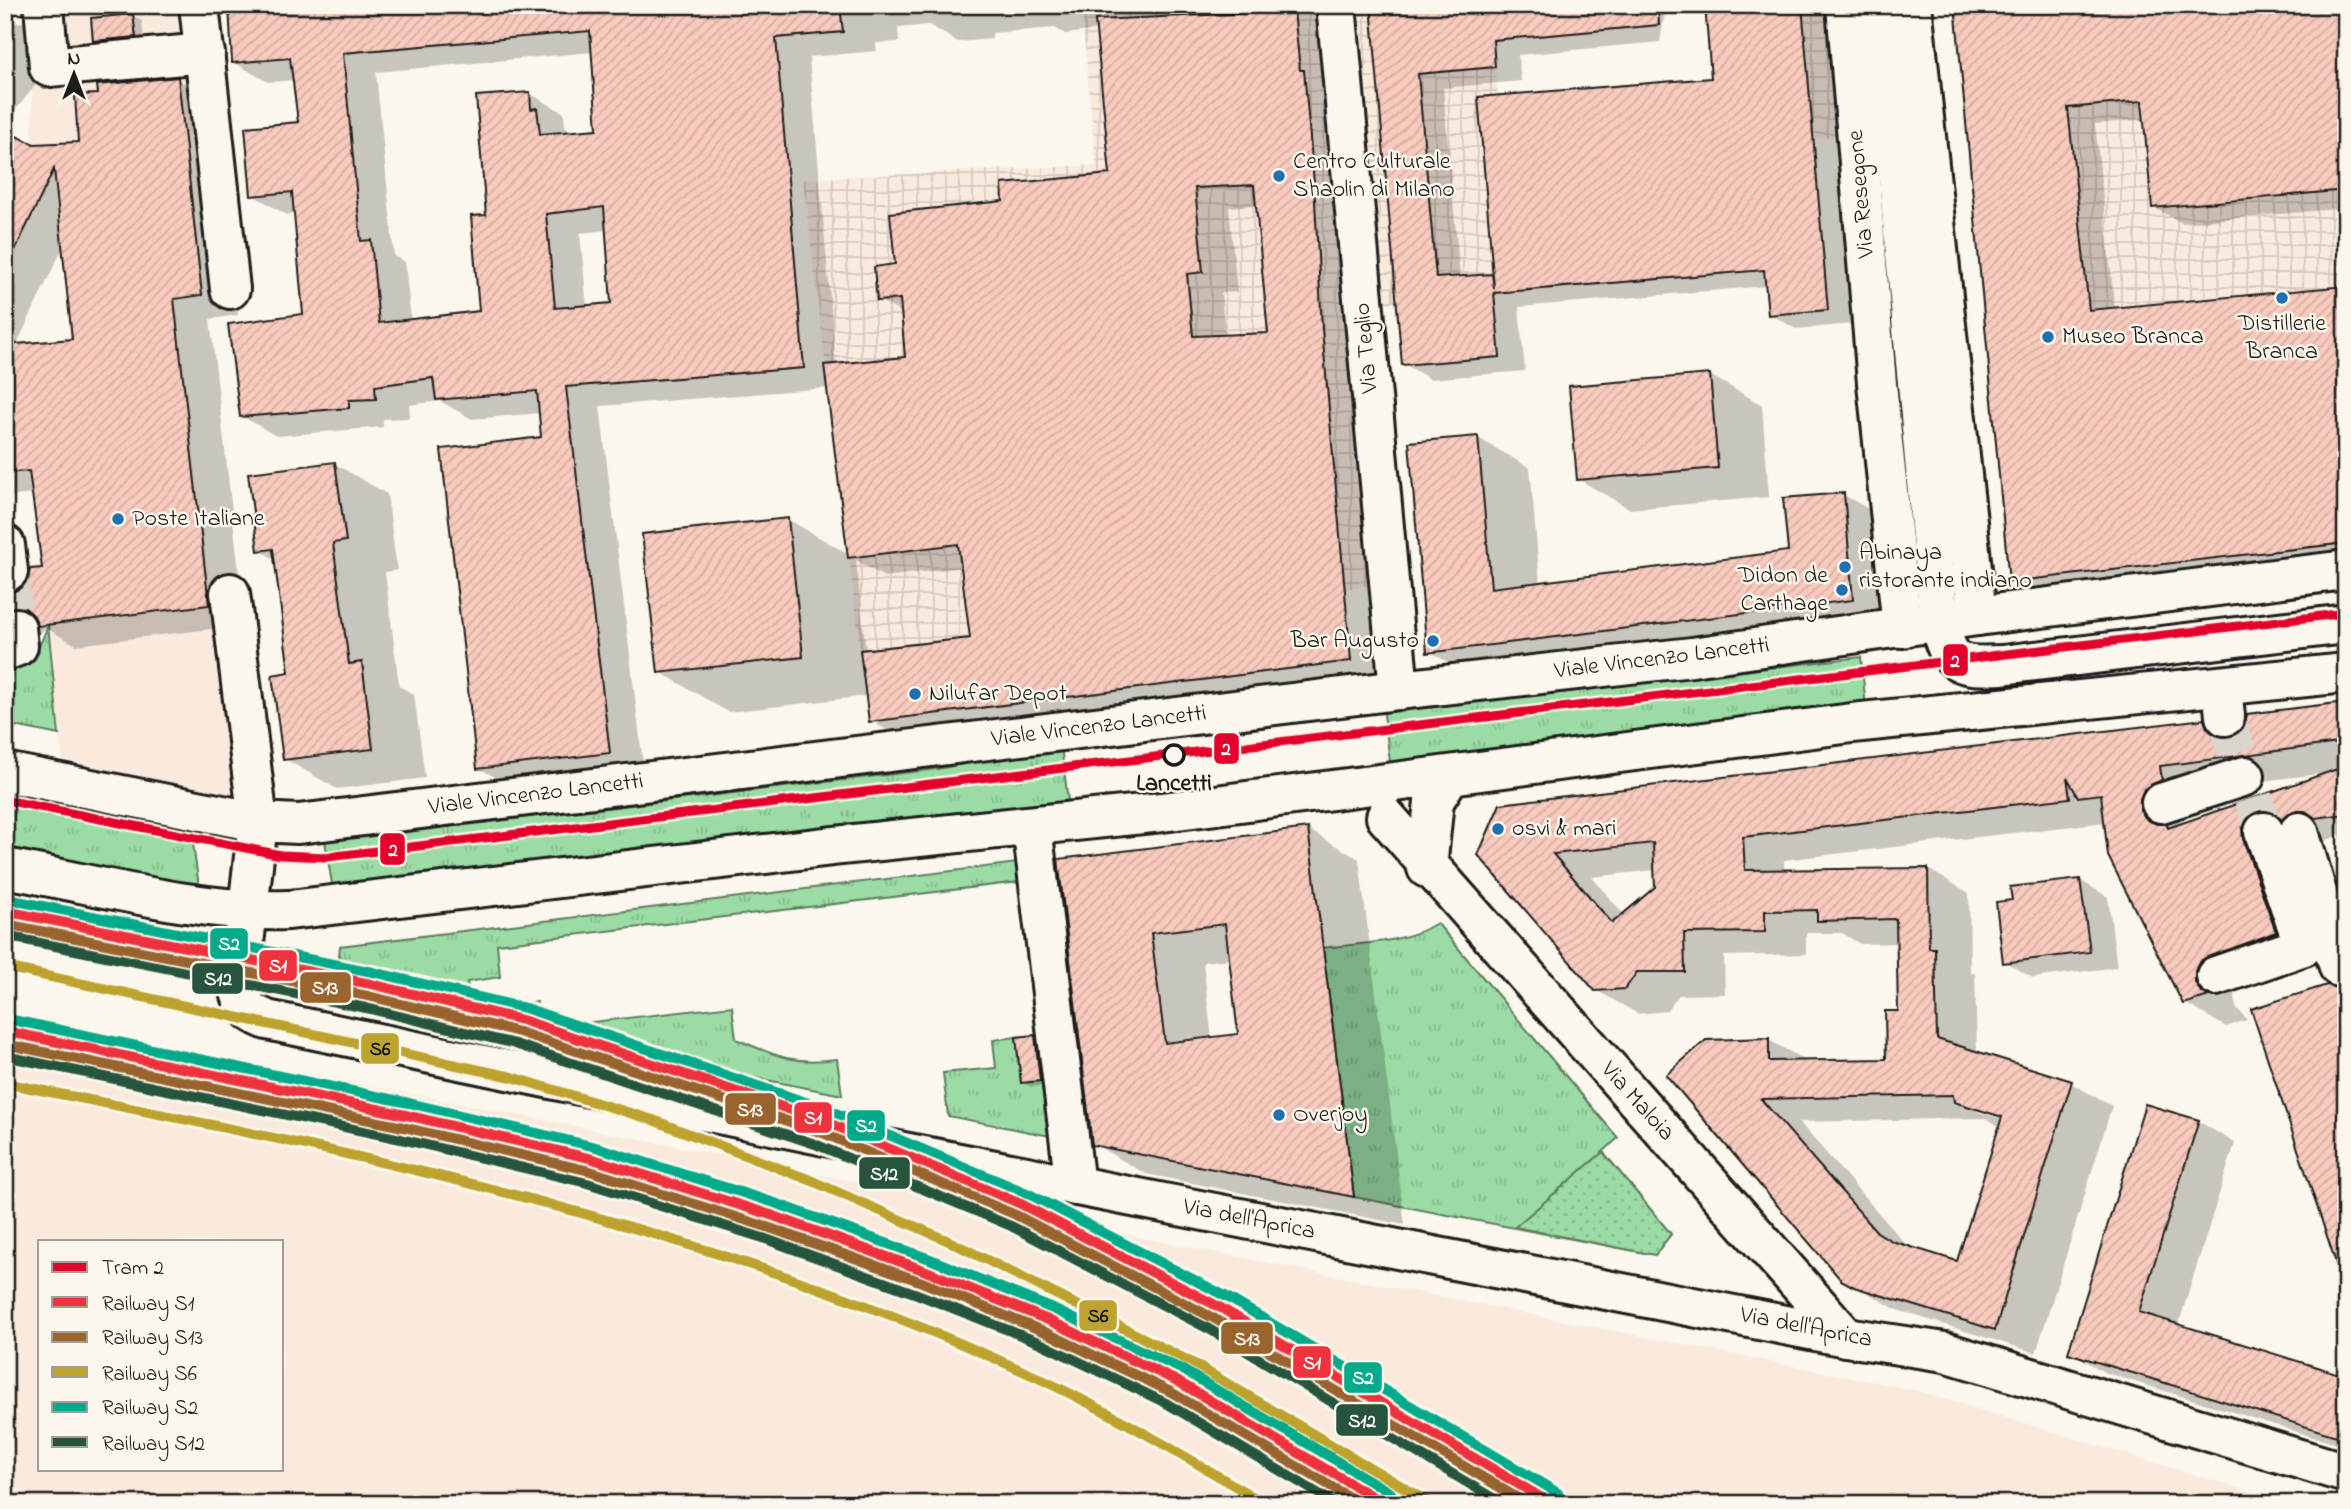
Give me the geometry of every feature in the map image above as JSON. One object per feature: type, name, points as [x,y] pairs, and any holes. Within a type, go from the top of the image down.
[{"type":"street","points":[[44,5],[49,67],[205,53]]},
{"type":"street","points":[[199,5],[230,289]]},
{"type":"street","name":"Via Teglio","points":[[1336,5],[1399,690]]},
{"type":"street","name":"Via Resegone","points":[[1846,5],[1914,380],[1977,617]]},
{"type":"street","name":"Via Resegone","points":[[1882,5],[1914,380]]},
{"type":"street","name":"Via Resegone","points":[[1912,5],[1914,380],[1921,625]]},
{"type":"street","name":"Viale Vincenzo Lancetti","points":[[5,772],[258,822],[298,824],[1692,657],[2346,570]]},
{"type":"street","points":[[230,593],[258,822],[247,910]]},
{"type":"street","points":[[1921,625],[1956,660],[1970,666],[2002,665],[2346,624]]},
{"type":"street","points":[[1904,718],[1963,695],[2002,665]]},
{"type":"street","points":[[5,868],[247,910],[289,910],[1449,777],[1904,718],[2223,702],[2346,673]]},
{"type":"street","points":[[1427,868],[1434,801],[1449,777]]},
{"type":"street","points":[[2161,803],[2260,799]]},
{"type":"street","points":[[2260,799],[2339,967],[2346,965]]},
{"type":"street","points":[[2216,976],[2304,946],[2260,799]]},
{"type":"street","name":"Via Maloia","points":[[1386,817],[1427,868],[1846,1337]]},
{"type":"street","points":[[1032,826],[1075,1186]]},
{"type":"street","name":"Via dell'Aprica","points":[[247,910],[239,987],[243,1005],[251,1013],[267,1020],[1075,1186],[1846,1337],[1945,1352],[2346,1474]]},
{"type":"shaded area","points":[[32,5],[221,5],[235,130],[32,143]]},
{"type":"shaded area","points":[[1081,5],[1327,5],[1383,584],[860,650],[803,179],[1096,165]]},
{"type":"shaded area","points":[[1343,5],[1490,5],[1498,96],[1711,78],[1705,5],[1837,5],[1848,136],[1717,147],[1727,274],[1372,304]]},
{"type":"shaded area","name":"Distillerie Branca","points":[[1955,5],[2346,5],[2346,543],[2009,582]]},
{"type":"shaded area","points":[[191,422],[235,805],[64,770],[29,471],[81,428]]},
{"type":"shaded area","points":[[5,1014],[1915,1390],[2291,1504],[5,1504]]},
{"type":"green space","points":[[48,625],[59,735],[5,724],[5,666],[22,662],[34,653]]},
{"type":"green space","points":[[1861,657],[1866,708],[1391,770],[1383,706],[1445,698],[1551,694]]},
{"type":"green space","points":[[1061,746],[1069,808],[333,890],[325,841],[937,769]]},
{"type":"green space","points":[[5,791],[191,829],[199,887],[5,851]]},
{"type":"green space","points":[[1017,863],[1019,882],[497,944],[500,977],[467,982],[471,1008],[537,1002],[540,1028],[732,1006],[736,1039],[785,1058],[808,1061],[837,1059],[842,1095],[335,994],[340,946]]},
{"type":"green space","points":[[1437,923],[1618,1138],[1603,1152],[1671,1234],[1655,1255],[1354,1197],[1323,948],[1396,939]]},
{"type":"green space","points":[[1016,1037],[1021,1082],[1044,1080],[1050,1136],[948,1116],[943,1073],[996,1068],[993,1040]]},
{"type":"green space","points":[[1603,1152],[1671,1234],[1655,1255],[1515,1227]]},
{"type":"building","points":[[229,5],[840,5],[843,32],[776,38],[804,368],[566,387],[610,753],[477,769],[441,449],[541,437],[537,391],[436,400],[433,378],[375,386],[376,399],[349,400],[349,408],[240,417],[228,324],[303,314],[292,192],[251,196],[245,127],[298,122],[290,58],[232,63]],"holes":[[[590,31],[597,129],[540,134],[537,108],[531,109],[530,92],[476,96],[486,215],[471,216],[479,311],[379,323],[371,240],[361,241],[343,53]],[[604,207],[611,303],[555,308],[546,214]]]},
{"type":"building","points":[[1371,5],[1658,5],[1659,25],[1493,40],[1495,67],[1418,74],[1436,278],[1492,274],[1494,288],[1478,97],[1711,78],[1705,5],[1802,5],[1828,310],[1768,315],[1764,270],[1494,293],[1500,357],[1402,365]]},
{"type":"building","name":"Distillerie Branca","points":[[1955,5],[2346,5],[2346,190],[2152,208],[2142,101],[2068,108],[2089,310],[2346,286],[2346,543],[2009,582]]},
{"type":"building","points":[[1294,11],[1300,70],[1304,70],[1314,183],[1322,329],[1351,661],[869,722],[860,650],[970,638],[958,544],[848,558],[824,365],[905,357],[900,299],[877,301],[874,267],[895,264],[890,213],[1003,201],[1002,184],[1110,174],[1095,20]],"holes":[[[1254,185],[1268,333],[1193,336],[1187,274],[1203,272],[1195,188]]]},
{"type":"building","points":[[133,14],[136,37],[93,41],[91,18]]},
{"type":"building","points":[[178,77],[202,295],[174,299],[209,605],[38,626],[34,616],[25,608],[14,606],[5,609],[5,592],[20,589],[28,580],[30,569],[42,568],[29,471],[5,473],[5,345],[72,339],[54,169],[5,271],[5,131],[34,144],[78,142],[75,95],[98,94],[97,85]]},
{"type":"building","points":[[1710,374],[1718,468],[1577,480],[1569,386]]},
{"type":"building","points":[[1478,436],[1491,588],[1788,551],[1783,498],[1844,493],[1853,600],[1427,653],[1409,442]]},
{"type":"building","points":[[335,462],[346,541],[333,543],[349,664],[362,662],[373,749],[283,760],[272,675],[289,672],[273,549],[258,551],[248,473]]},
{"type":"building","points":[[788,518],[803,657],[658,673],[642,534]]},
{"type":"building","points":[[2346,702],[2346,742],[2160,766],[2162,780],[2144,789],[2140,799],[2140,810],[2147,820],[2167,824],[2168,828],[2346,766],[2346,814],[2315,818],[2305,811],[2293,811],[2281,820],[2267,810],[2256,812],[2247,818],[2242,829],[2243,839],[2276,932],[2200,961],[2195,971],[2195,982],[2201,992],[2209,996],[2183,1004],[2108,856],[2101,794],[2078,797],[2067,777],[2070,798],[1743,837],[1745,870],[1928,868],[1929,948],[1935,948],[1937,1039],[2072,1081],[1995,1330],[1854,1287],[1841,1280],[1666,1075],[1706,1040],[1769,1038],[1769,1061],[1886,1059],[1885,1011],[1898,1011],[1896,919],[1817,921],[1817,910],[1765,911],[1765,932],[1684,933],[1685,972],[1637,972],[1625,989],[1595,991],[1478,855],[1500,804],[2204,719],[2207,728],[2216,736],[2228,738],[2237,734],[2245,725],[2247,714]],"holes":[[[1653,843],[1655,887],[1612,923],[1553,854]],[[1953,1095],[1954,1102],[2002,1117],[1957,1261],[1892,1241],[1877,1232],[1761,1099]]]},
{"type":"building","points":[[1308,828],[1354,1197],[1092,1145],[1058,859]],"holes":[[[1225,924],[1238,1034],[1165,1043],[1151,933]]]},
{"type":"building","points":[[2080,879],[2090,952],[2003,963],[1996,902],[2012,900],[2010,887]]},
{"type":"building","points":[[2327,985],[2346,988],[2346,1277],[2341,1278],[2251,1009]]},
{"type":"building","points":[[1035,1035],[1040,1081],[1021,1083],[1016,1037]]},
{"type":"building","points":[[2145,1104],[2199,1120],[2139,1312],[2346,1376],[2346,1439],[2068,1353]]},
{"type":"tunnel","points":[[8,571],[16,628]]},
{"type":"tunnel","points":[[2225,716],[2238,756]]},
{"type":"tunnel","points":[[2253,798],[2264,832]]},
{"type":"tram line","name":"2","points":[[5,800],[281,855],[327,857],[2346,613]]},
{"type":"rail line","name":"S2","points":[[7,899],[373,972],[525,1008],[829,1110],[1027,1193],[1227,1297],[1558,1493]]},
{"type":"rail line","name":"S1","points":[[5,911],[371,984],[522,1020],[824,1121],[1021,1204],[1221,1308],[1552,1504]]},
{"type":"rail line","name":"S13","points":[[5,924],[368,996],[519,1032],[820,1132],[1016,1215],[1215,1319],[1528,1504]]},
{"type":"rail line","name":"S12","points":[[5,936],[366,1008],[515,1044],[815,1144],[1011,1226],[1209,1329],[1503,1504]]},
{"type":"rail line","name":"S6","points":[[5,967],[512,1077],[653,1120],[810,1180],[953,1243],[1189,1361],[1432,1504]]},
{"type":"rail line","name":"S2","points":[[8,1019],[409,1103],[596,1147],[775,1203],[930,1259],[1053,1309],[1183,1370],[1391,1493]]},
{"type":"rail line","name":"S1","points":[[5,1031],[406,1115],[593,1159],[771,1215],[926,1271],[1048,1320],[1177,1381],[1385,1504]]},
{"type":"rail line","name":"S13","points":[[5,1044],[403,1127],[590,1171],[767,1227],[922,1282],[1043,1331],[1171,1392],[1361,1504]]},
{"type":"rail line","name":"S12","points":[[5,1056],[401,1139],[587,1183],[763,1238],[1038,1342],[1166,1403],[1336,1504]]},
{"type":"rail line","name":"S6","points":[[5,1083],[270,1137],[530,1199],[658,1235],[785,1276],[911,1323],[1036,1377],[1123,1422],[1265,1504]]},
{"type":"place","name":"Centro Culturale Shaolin di Milano","points":[[1279,176]]},
{"type":"place","name":"Distillerie Branca","points":[[2282,298]]},
{"type":"place","name":"Museo Branca","points":[[2048,337]]},
{"type":"place","name":"Poste Italiane","points":[[118,519]]},
{"type":"place","name":"Abinaya ristorante indiano","points":[[1845,567]]},
{"type":"place","name":"Didon de Carthage","points":[[1842,590]]},
{"type":"place","name":"Bar Augusto","points":[[1433,641]]},
{"type":"place","name":"Nilufar Depot","points":[[915,694]]},
{"type":"place","name":"Lancetti","points":[[1174,755]]},
{"type":"place","name":"osvi & mari","points":[[1498,829]]},
{"type":"place","name":"Overjoy","points":[[1279,1115]]}]
